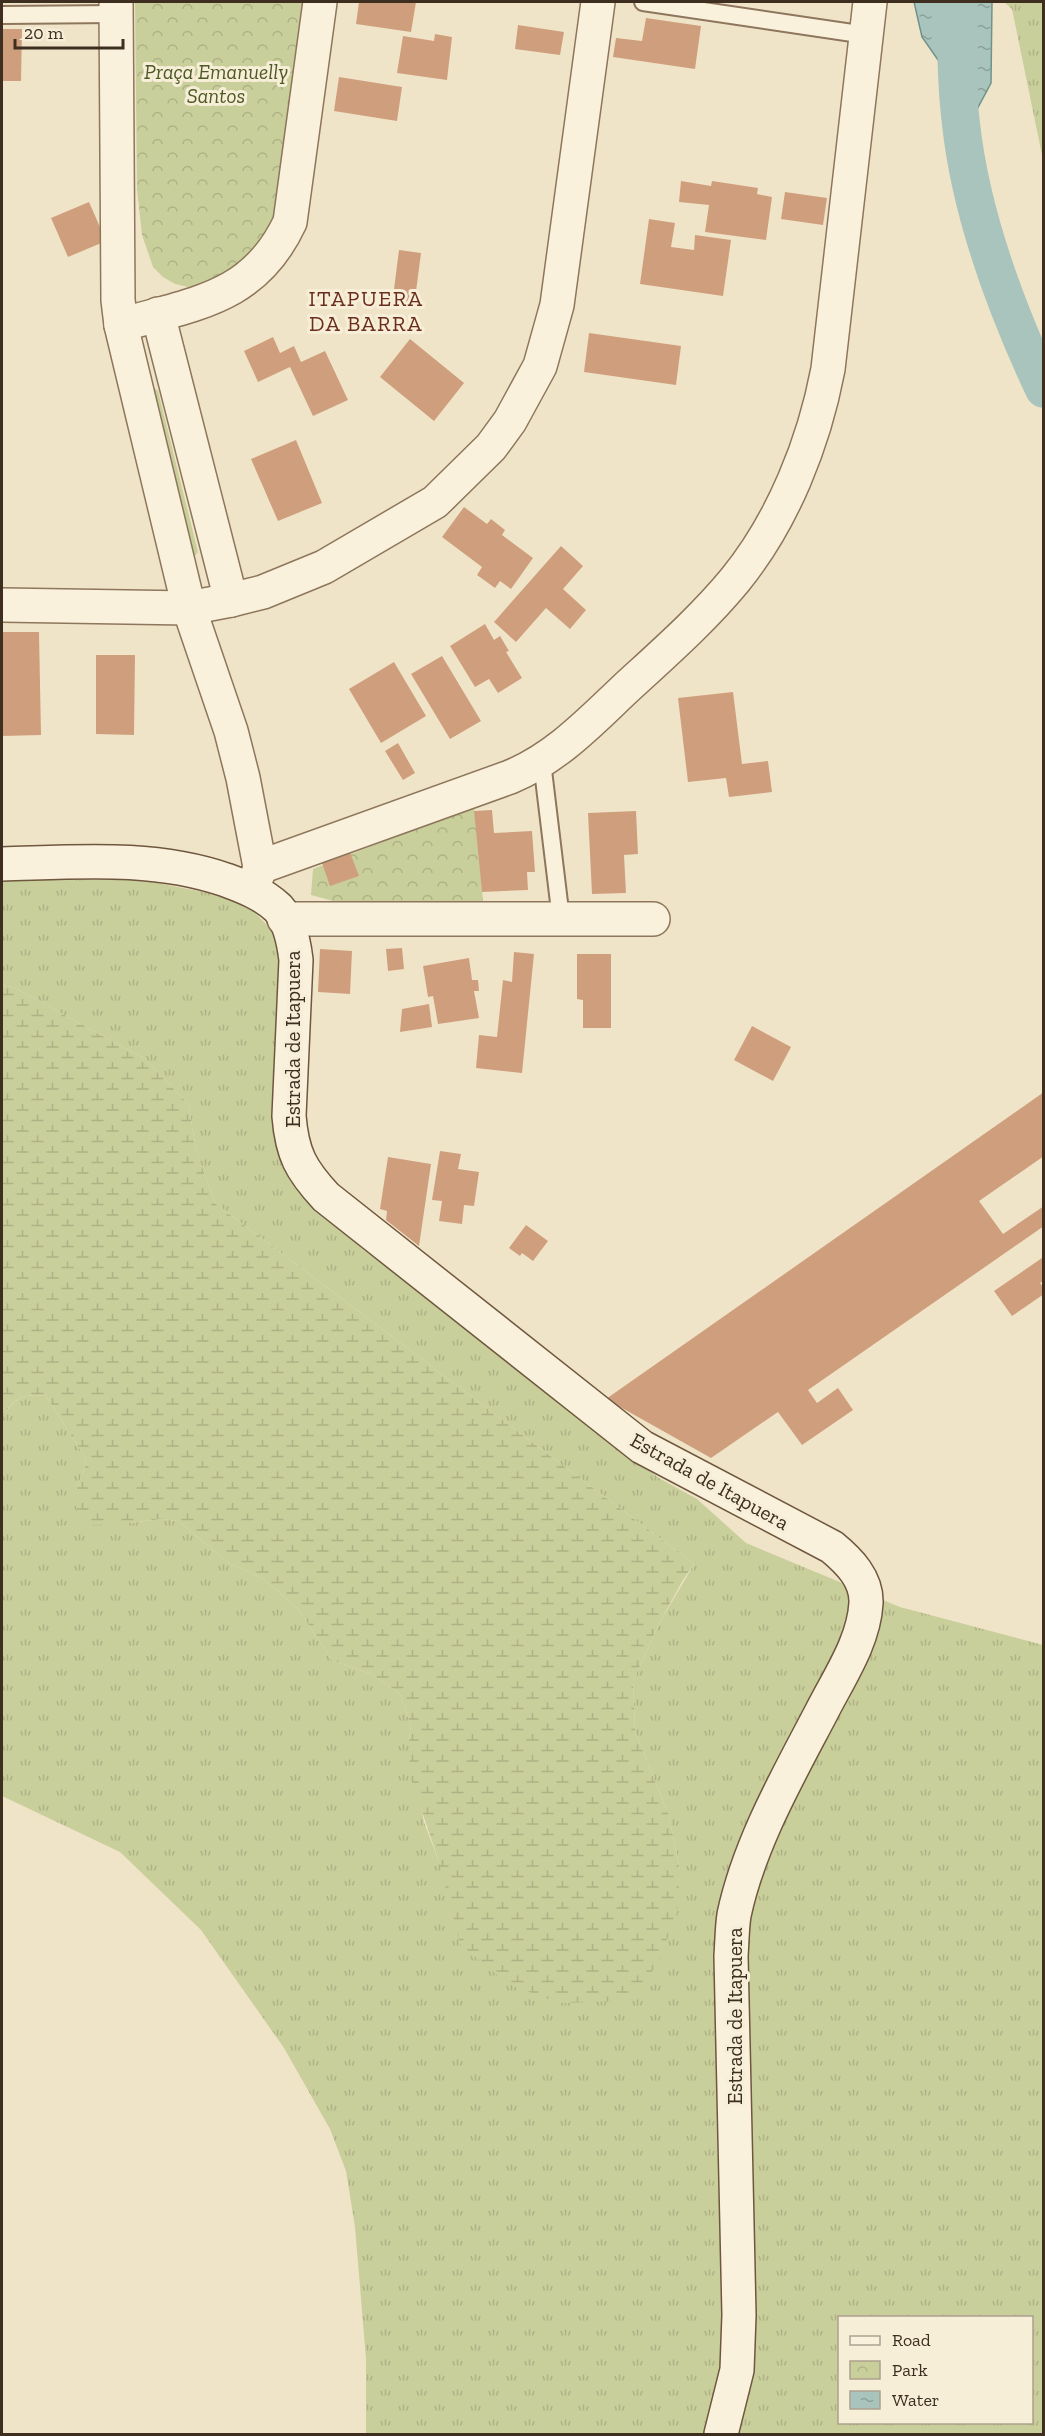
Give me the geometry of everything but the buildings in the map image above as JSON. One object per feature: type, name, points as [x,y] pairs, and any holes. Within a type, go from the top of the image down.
[{"type":"street","points":[[121,325],[231,290],[265,263],[280,244],[290,222],[320,2]]},
{"type":"street","points":[[2,605],[189,608],[263,592],[324,567],[435,502],[491,447],[510,421],[540,366],[557,305],[598,2]]},
{"type":"street","points":[[116,8],[118,300],[121,325],[189,608],[231,731],[250,810],[257,879],[542,762],[574,737],[701,619],[736,578],[766,534],[788,491],[820,409],[828,369],[870,2]]},
{"type":"street","points":[[158,314],[231,600]]},
{"type":"street","name":"Estrada de Itapuera","points":[[2,864],[110,862],[155,864],[257,879],[280,910],[294,943],[296,960],[289,1116],[291,1135],[301,1167],[314,1184],[326,1197],[642,1448],[832,1547],[850,1562],[861,1579],[867,1601],[864,1622],[853,1650],[792,1768],[760,1838],[734,1915],[731,1956],[739,2315],[737,2370],[721,2434]]},
{"type":"street","points":[[284,919],[653,919]]},
{"type":"lane","points":[[643,2],[866,35]]},
{"type":"lane","points":[[2,15],[116,8]]},
{"type":"lane","points":[[542,762],[561,919]]},
{"type":"green space","name":"Praça Emanuelly Santos","points":[[135,2],[308,2],[277,222],[249,264],[200,286],[188,287],[175,284],[163,277],[153,267],[142,235],[137,189]]},
{"type":"green space","points":[[1004,2],[1043,2],[1043,160],[1012,9]]},
{"type":"green space","points":[[153,387],[158,391],[198,552],[194,557],[150,389]]},
{"type":"green space","points":[[474,806],[484,911],[333,901],[311,895],[313,869]]},
{"type":"green space","points":[[2,880],[142,880],[219,895],[238,901],[251,909],[283,941],[306,1192],[361,1248],[460,1322],[561,1405],[659,1478],[697,1499],[746,1543],[900,1607],[1043,1645],[1043,2434],[366,2434],[366,2359],[355,2227],[346,2171],[330,2129],[284,2048],[201,1930],[120,1852],[2,1796],[2,1418],[20,1398],[31,1395],[46,1396],[83,1454],[86,1464],[76,1490],[131,1523],[160,1519],[178,1521],[229,1563],[264,1579],[298,1609],[332,1660],[371,1674],[400,1694],[411,1726],[409,1741],[424,1822],[439,1862],[680,1870],[669,1816],[635,1731],[633,1681],[660,1622],[694,1564],[216,1204],[197,1154],[188,1104],[145,1059],[13,987],[2,985]]},
{"type":"green space","points":[[2,985],[13,987],[145,1059],[188,1104],[197,1154],[216,1204],[694,1564],[660,1622],[633,1681],[635,1731],[669,1816],[680,1870],[677,1913],[657,1966],[625,2001],[559,2003],[508,1984],[460,1944],[439,1862],[410,1776],[411,1726],[400,1694],[371,1674],[332,1660],[298,1609],[264,1579],[229,1563],[178,1521],[160,1519],[90,1525],[76,1509],[76,1490],[86,1464],[83,1454],[46,1396],[31,1395],[20,1398],[2,1418]]},
{"type":"water","points":[[914,2],[992,2],[991,83],[975,113],[922,37]]},
{"type":"waterway","points":[[956,2],[959,109],[973,192],[981,226],[1003,293],[1044,389]]},
{"type":"district","name":"ITAPUERA DA BARRA","points":[[366,310]]}]
